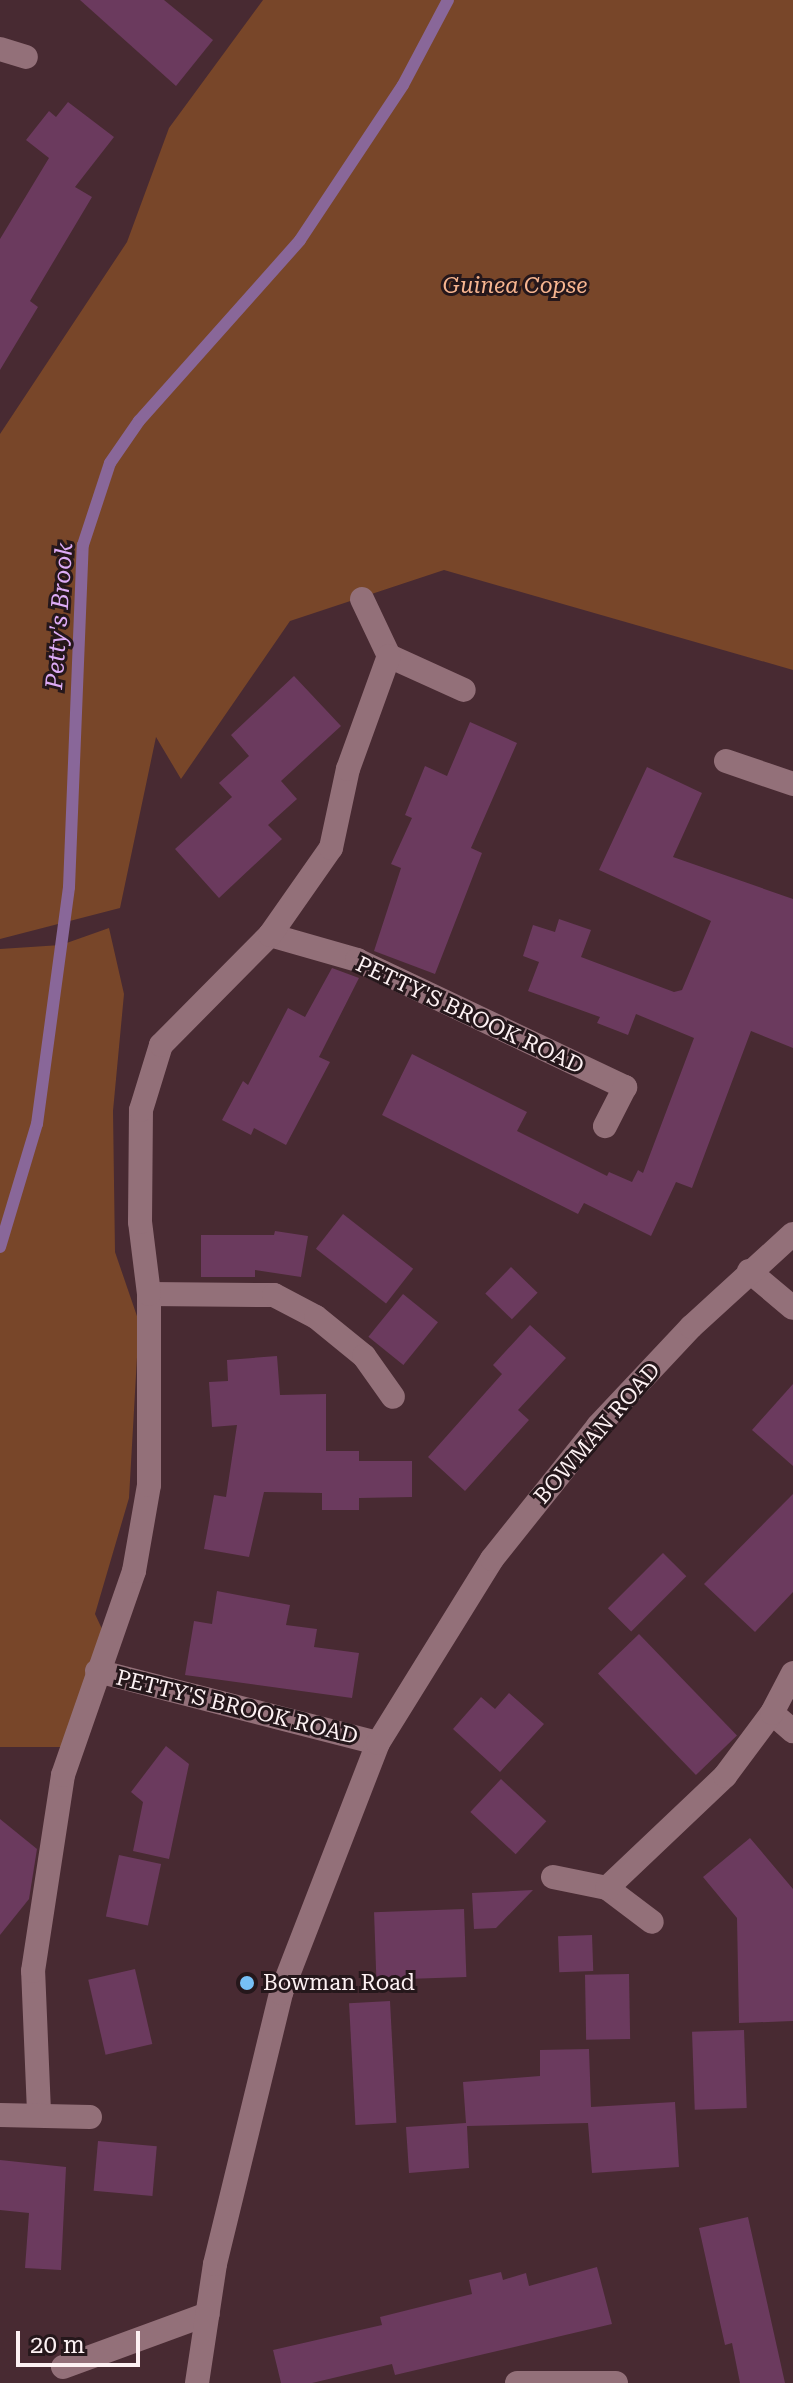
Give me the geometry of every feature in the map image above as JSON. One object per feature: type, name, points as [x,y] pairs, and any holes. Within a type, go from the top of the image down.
[{"type":"street","points":[[0,49],[26,57]]},
{"type":"street","points":[[362,599],[389,656],[464,690]]},
{"type":"street","name":"PETTY'S BROOK ROAD","points":[[39,2112],[33,1971],[63,1775],[134,1571],[149,1485],[149,1294],[140,1222],[141,1110],[161,1045],[270,935],[331,848],[348,769],[389,656]]},
{"type":"street","points":[[726,761],[793,784]]},
{"type":"street","name":"PETTY'S BROOK ROAD","points":[[270,935],[357,960],[625,1087],[605,1126]]},
{"type":"street","name":"BOWMAN ROAD","points":[[197,2383],[246,2124],[281,1993],[378,1743],[492,1559],[598,1426],[749,1271],[793,1234]]},
{"type":"street","points":[[749,1271],[793,1308]]},
{"type":"street","points":[[149,1294],[274,1295],[316,1317],[364,1356],[393,1397]]},
{"type":"street","name":"PETTY'S BROOK ROAD","points":[[97,1671],[378,1743]]},
{"type":"street","points":[[607,1888],[725,1776],[772,1713],[793,1673]]},
{"type":"street","points":[[772,1713],[793,1731]]},
{"type":"street","points":[[553,1877],[607,1888],[652,1922]]},
{"type":"street","points":[[0,2115],[39,2112],[90,2117]]},
{"type":"street","points":[[63,2367],[208,2314]]},
{"type":"street","points":[[517,2383],[616,2383]]},
{"type":"green space","name":"Guinea Copse","points":[[263,0],[793,0],[793,670],[444,570],[290,621],[181,779],[156,737],[120,908],[0,939],[0,434],[127,242],[169,128]]},
{"type":"green space","points":[[109,928],[124,994],[113,1111],[115,1252],[139,1322],[129,1498],[95,1614],[102,1629],[73,1747],[0,1747],[0,949],[61,945]]},
{"type":"building","points":[[80,0],[164,0],[213,40],[176,86]]},
{"type":"building","points":[[68,102],[114,137],[75,187],[92,197],[30,301],[38,307],[0,370],[0,239],[49,158],[26,140],[49,111],[56,117]]},
{"type":"building","points":[[294,676],[341,726],[281,781],[297,799],[268,825],[282,839],[219,898],[175,849],[232,797],[219,783],[249,756],[231,735]]},
{"type":"building","points":[[470,722],[517,743],[471,848],[482,853],[435,974],[374,951],[401,868],[391,864],[412,818],[405,815],[425,766],[447,776]]},
{"type":"building","points":[[647,767],[702,793],[673,857],[793,899],[793,1048],[751,1031],[692,1188],[676,1182],[651,1236],[584,1203],[578,1214],[382,1115],[412,1054],[527,1112],[517,1131],[607,1176],[609,1172],[632,1182],[638,1170],[643,1173],[694,1038],[636,1014],[628,1035],[597,1023],[600,1017],[528,991],[539,962],[523,956],[533,925],[555,932],[559,919],[591,930],[581,957],[674,992],[682,990],[711,921],[599,870]]},
{"type":"building","points":[[332,968],[359,978],[319,1057],[330,1062],[286,1145],[254,1128],[251,1135],[222,1120],[243,1081],[248,1085],[288,1008],[305,1017]]},
{"type":"building","points":[[343,1214],[413,1269],[386,1303],[316,1249]]},
{"type":"building","points":[[275,1231],[308,1236],[301,1277],[255,1270],[255,1277],[201,1277],[201,1235],[274,1235]]},
{"type":"building","points":[[511,1267],[538,1293],[512,1319],[485,1294]]},
{"type":"building","points":[[403,1294],[438,1322],[403,1365],[368,1337]]},
{"type":"building","points":[[530,1325],[566,1358],[518,1410],[529,1420],[465,1491],[428,1457],[502,1374],[493,1365]]},
{"type":"building","points":[[277,1356],[280,1395],[326,1394],[326,1451],[359,1451],[359,1461],[412,1461],[412,1497],[359,1498],[359,1510],[322,1510],[322,1493],[264,1492],[249,1557],[204,1549],[214,1495],[226,1497],[237,1425],[212,1427],[209,1382],[228,1381],[227,1360]]},
{"type":"building","points":[[793,1384],[793,1466],[752,1430]]},
{"type":"building","points":[[793,1494],[793,1592],[755,1632],[704,1584]]},
{"type":"building","points":[[663,1553],[686,1576],[631,1631],[608,1608]]},
{"type":"building","points":[[217,1591],[290,1605],[286,1625],[317,1629],[314,1647],[359,1653],[352,1698],[185,1675],[194,1621],[212,1624]]},
{"type":"building","points":[[639,1634],[737,1735],[696,1775],[598,1674]]},
{"type":"building","points":[[509,1693],[544,1724],[500,1772],[453,1729],[481,1697],[495,1709]]},
{"type":"building","points":[[166,1746],[189,1764],[169,1859],[133,1851],[143,1802],[131,1792]]},
{"type":"building","points":[[501,1779],[546,1821],[516,1854],[470,1812]]},
{"type":"building","points":[[0,1819],[37,1849],[29,1899],[0,1935]]},
{"type":"building","points":[[750,1838],[793,1889],[793,2021],[739,2023],[737,1918],[703,1877]]},
{"type":"building","points":[[119,1855],[161,1864],[148,1926],[106,1917]]},
{"type":"building","points":[[533,1890],[496,1928],[474,1929],[472,1893]]},
{"type":"building","points":[[464,1909],[466,1977],[376,1980],[374,1912]]},
{"type":"building","points":[[592,1935],[593,1971],[559,1972],[558,1936]]},
{"type":"building","points":[[135,1969],[152,2044],[106,2055],[88,1980]]},
{"type":"building","points":[[629,1974],[630,2039],[586,2040],[585,1975]]},
{"type":"building","points":[[390,2001],[396,2123],[355,2125],[349,2003]]},
{"type":"building","points":[[744,2030],[747,2108],[695,2110],[692,2032]]},
{"type":"building","points":[[589,2049],[591,2107],[675,2102],[679,2167],[592,2173],[588,2123],[467,2126],[469,2168],[409,2173],[406,2127],[466,2123],[463,2082],[540,2076],[540,2050]]},
{"type":"building","points":[[98,2141],[157,2146],[152,2196],[94,2191]]},
{"type":"building","points":[[0,2160],[66,2167],[61,2270],[25,2268],[29,2213],[0,2210]]},
{"type":"building","points":[[748,2217],[785,2383],[740,2383],[732,2343],[725,2345],[699,2228]]},
{"type":"building","points":[[597,2267],[612,2324],[395,2375],[392,2364],[312,2383],[281,2383],[273,2350],[382,2325],[380,2317],[472,2294],[469,2280],[501,2272],[503,2280],[526,2273],[529,2286]]},
{"type":"waterway","name":"Petty's Brook","points":[[0,1247],[37,1124],[69,887],[83,545],[110,463],[139,421],[300,240],[403,85],[448,0]]},
{"type":"place","name":"Bowman Road","points":[[247,1983]]}]
